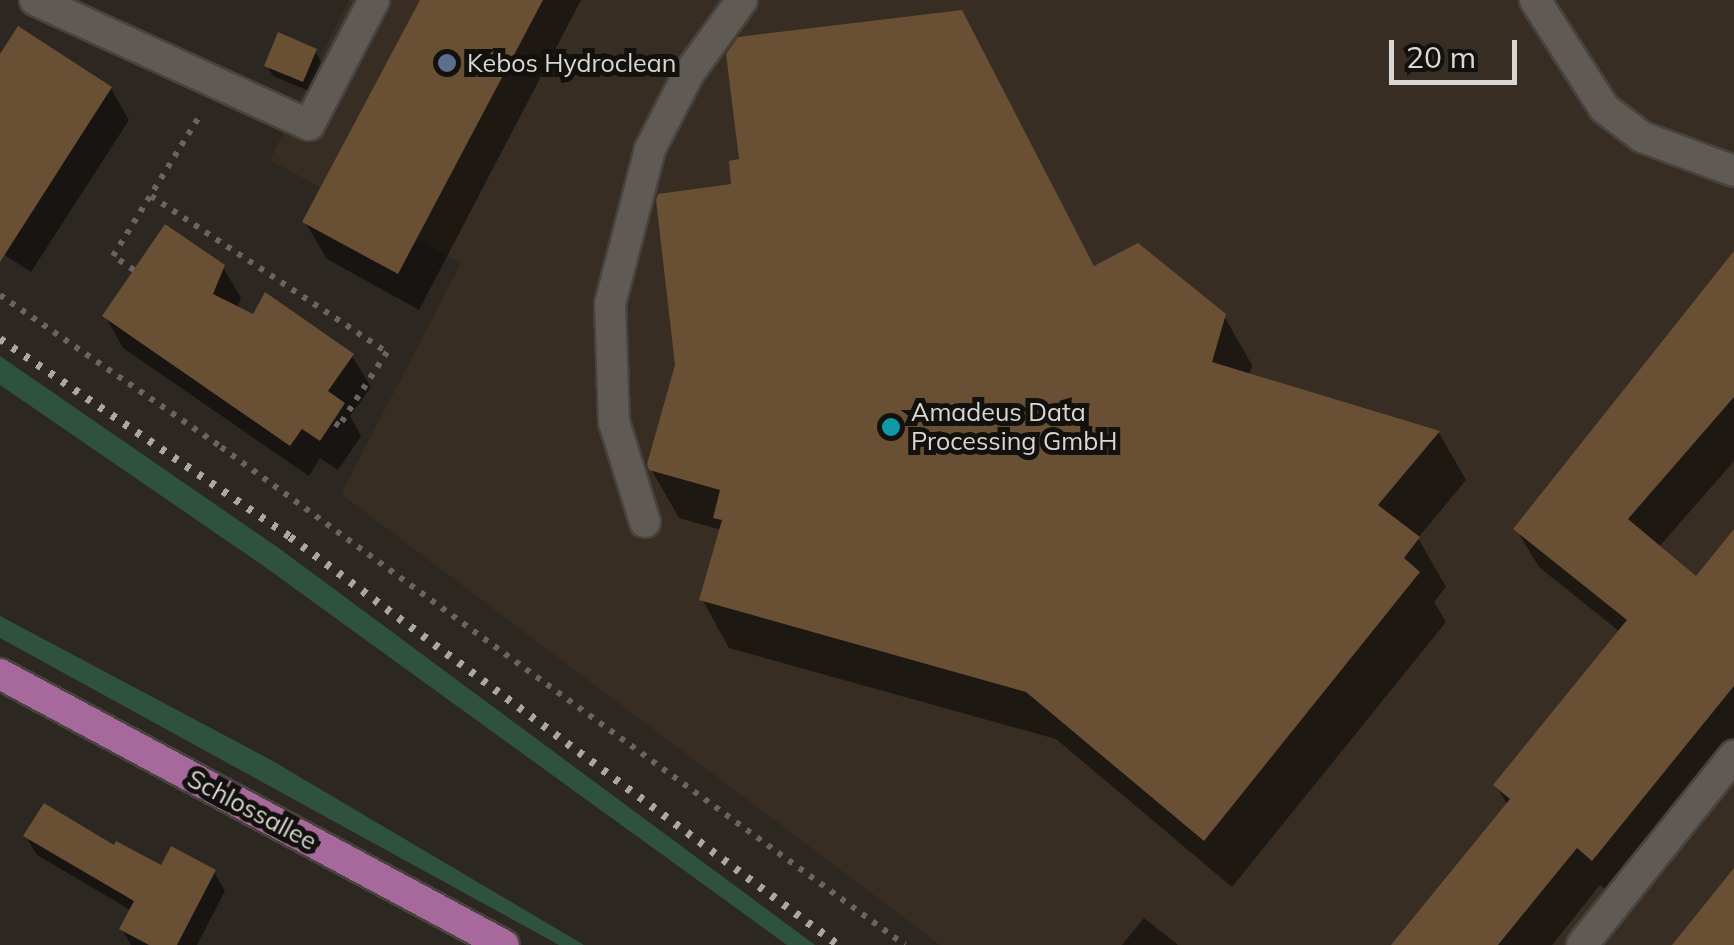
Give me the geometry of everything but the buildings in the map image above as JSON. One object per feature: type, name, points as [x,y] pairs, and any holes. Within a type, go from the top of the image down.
[{"type":"main road","name":"Schlossallee","points":[[0,674],[504,945]]},
{"type":"street","points":[[36,0],[309,125],[374,0]]},
{"type":"street","points":[[644,522],[614,422],[610,304],[650,149],[689,73],[742,0]]},
{"type":"street","points":[[1534,0],[1604,108],[1642,137],[1734,170]]},
{"type":"street","points":[[1582,945],[1734,756]]},
{"type":"path","points":[[134,270],[113,256],[218,84]]},
{"type":"path","points":[[151,196],[386,352],[340,426],[332,421]]},
{"type":"path","points":[[0,295],[221,447],[905,945]]},
{"type":"shaded area","points":[[349,0],[1734,0],[1734,945],[940,945],[341,494],[461,263],[270,160]]},
{"type":"green space","points":[[0,356],[280,549],[815,945],[787,945],[265,567],[0,385]]},
{"type":"green space","points":[[0,616],[271,760],[584,945],[559,945],[0,638]]},
{"type":"railway","points":[[0,339],[290,537],[838,945]]},
{"type":"place","name":"Kebos Hydroclean","points":[[447,63]]},
{"type":"place","name":"Amadeus Data Processing GmbH","points":[[891,427]]}]
